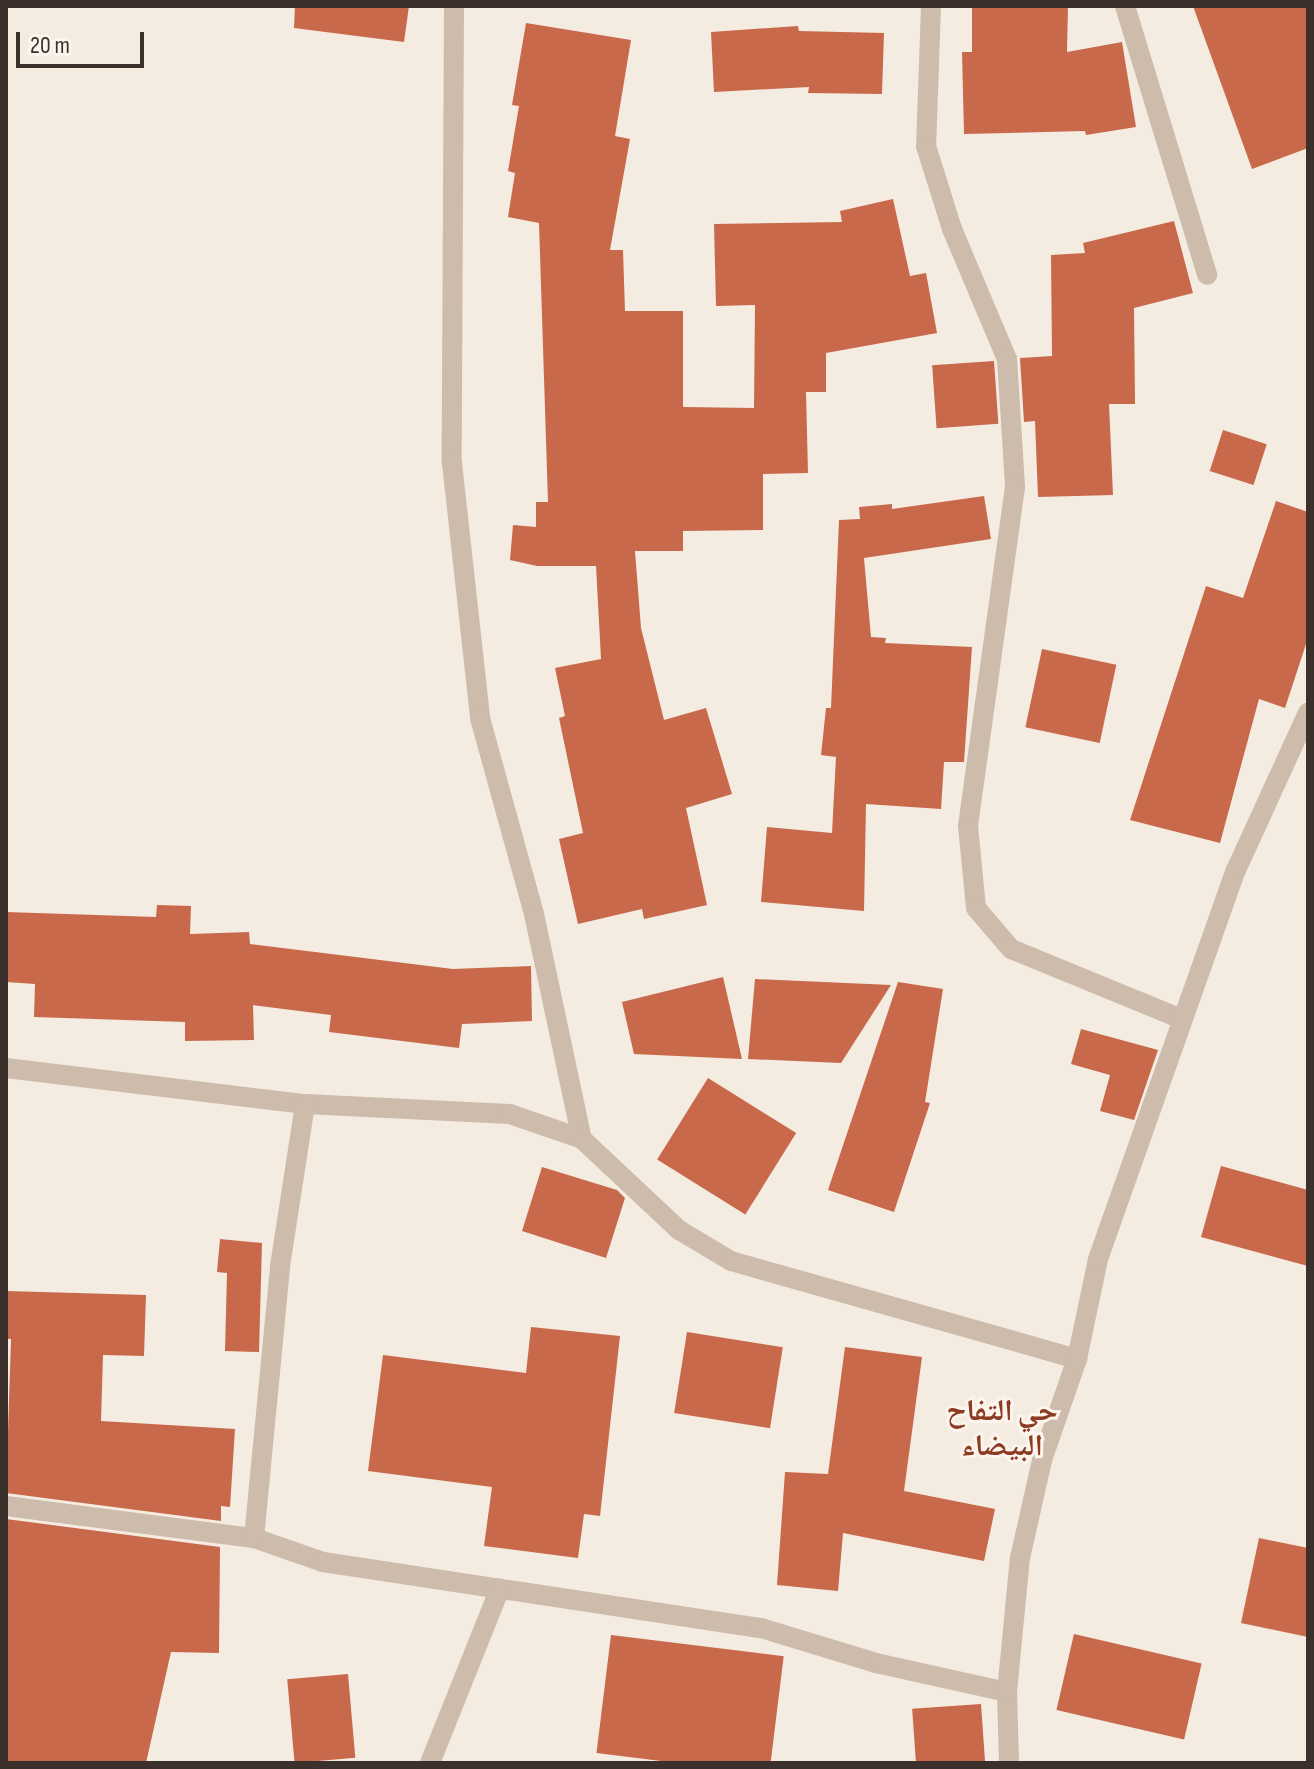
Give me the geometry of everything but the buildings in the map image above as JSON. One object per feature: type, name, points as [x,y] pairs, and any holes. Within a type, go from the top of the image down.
[{"type":"street","points":[[454,6],[452,463],[480,718],[534,914],[582,1139]]},
{"type":"street","points":[[931,6],[926,146],[952,229],[1007,359],[1015,487],[968,826],[976,908],[1011,949],[1182,1019]]},
{"type":"street","points":[[1125,6],[1207,275]]},
{"type":"street","points":[[1009,1763],[1007,1692],[1020,1558],[1042,1460],[1077,1359],[1098,1259],[1236,870],[1308,713]]},
{"type":"street","points":[[6,1068],[305,1104],[510,1114],[582,1139],[679,1230],[731,1261],[1077,1359]]},
{"type":"street","points":[[254,1538],[280,1266],[305,1104]]},
{"type":"street","points":[[6,1506],[254,1538],[323,1562],[761,1628],[876,1663],[1007,1692]]},
{"type":"street","points":[[430,1763],[500,1588]]},
{"type":"district","name":"حي التفاح البيضاء","points":[[1002,1428]]}]
